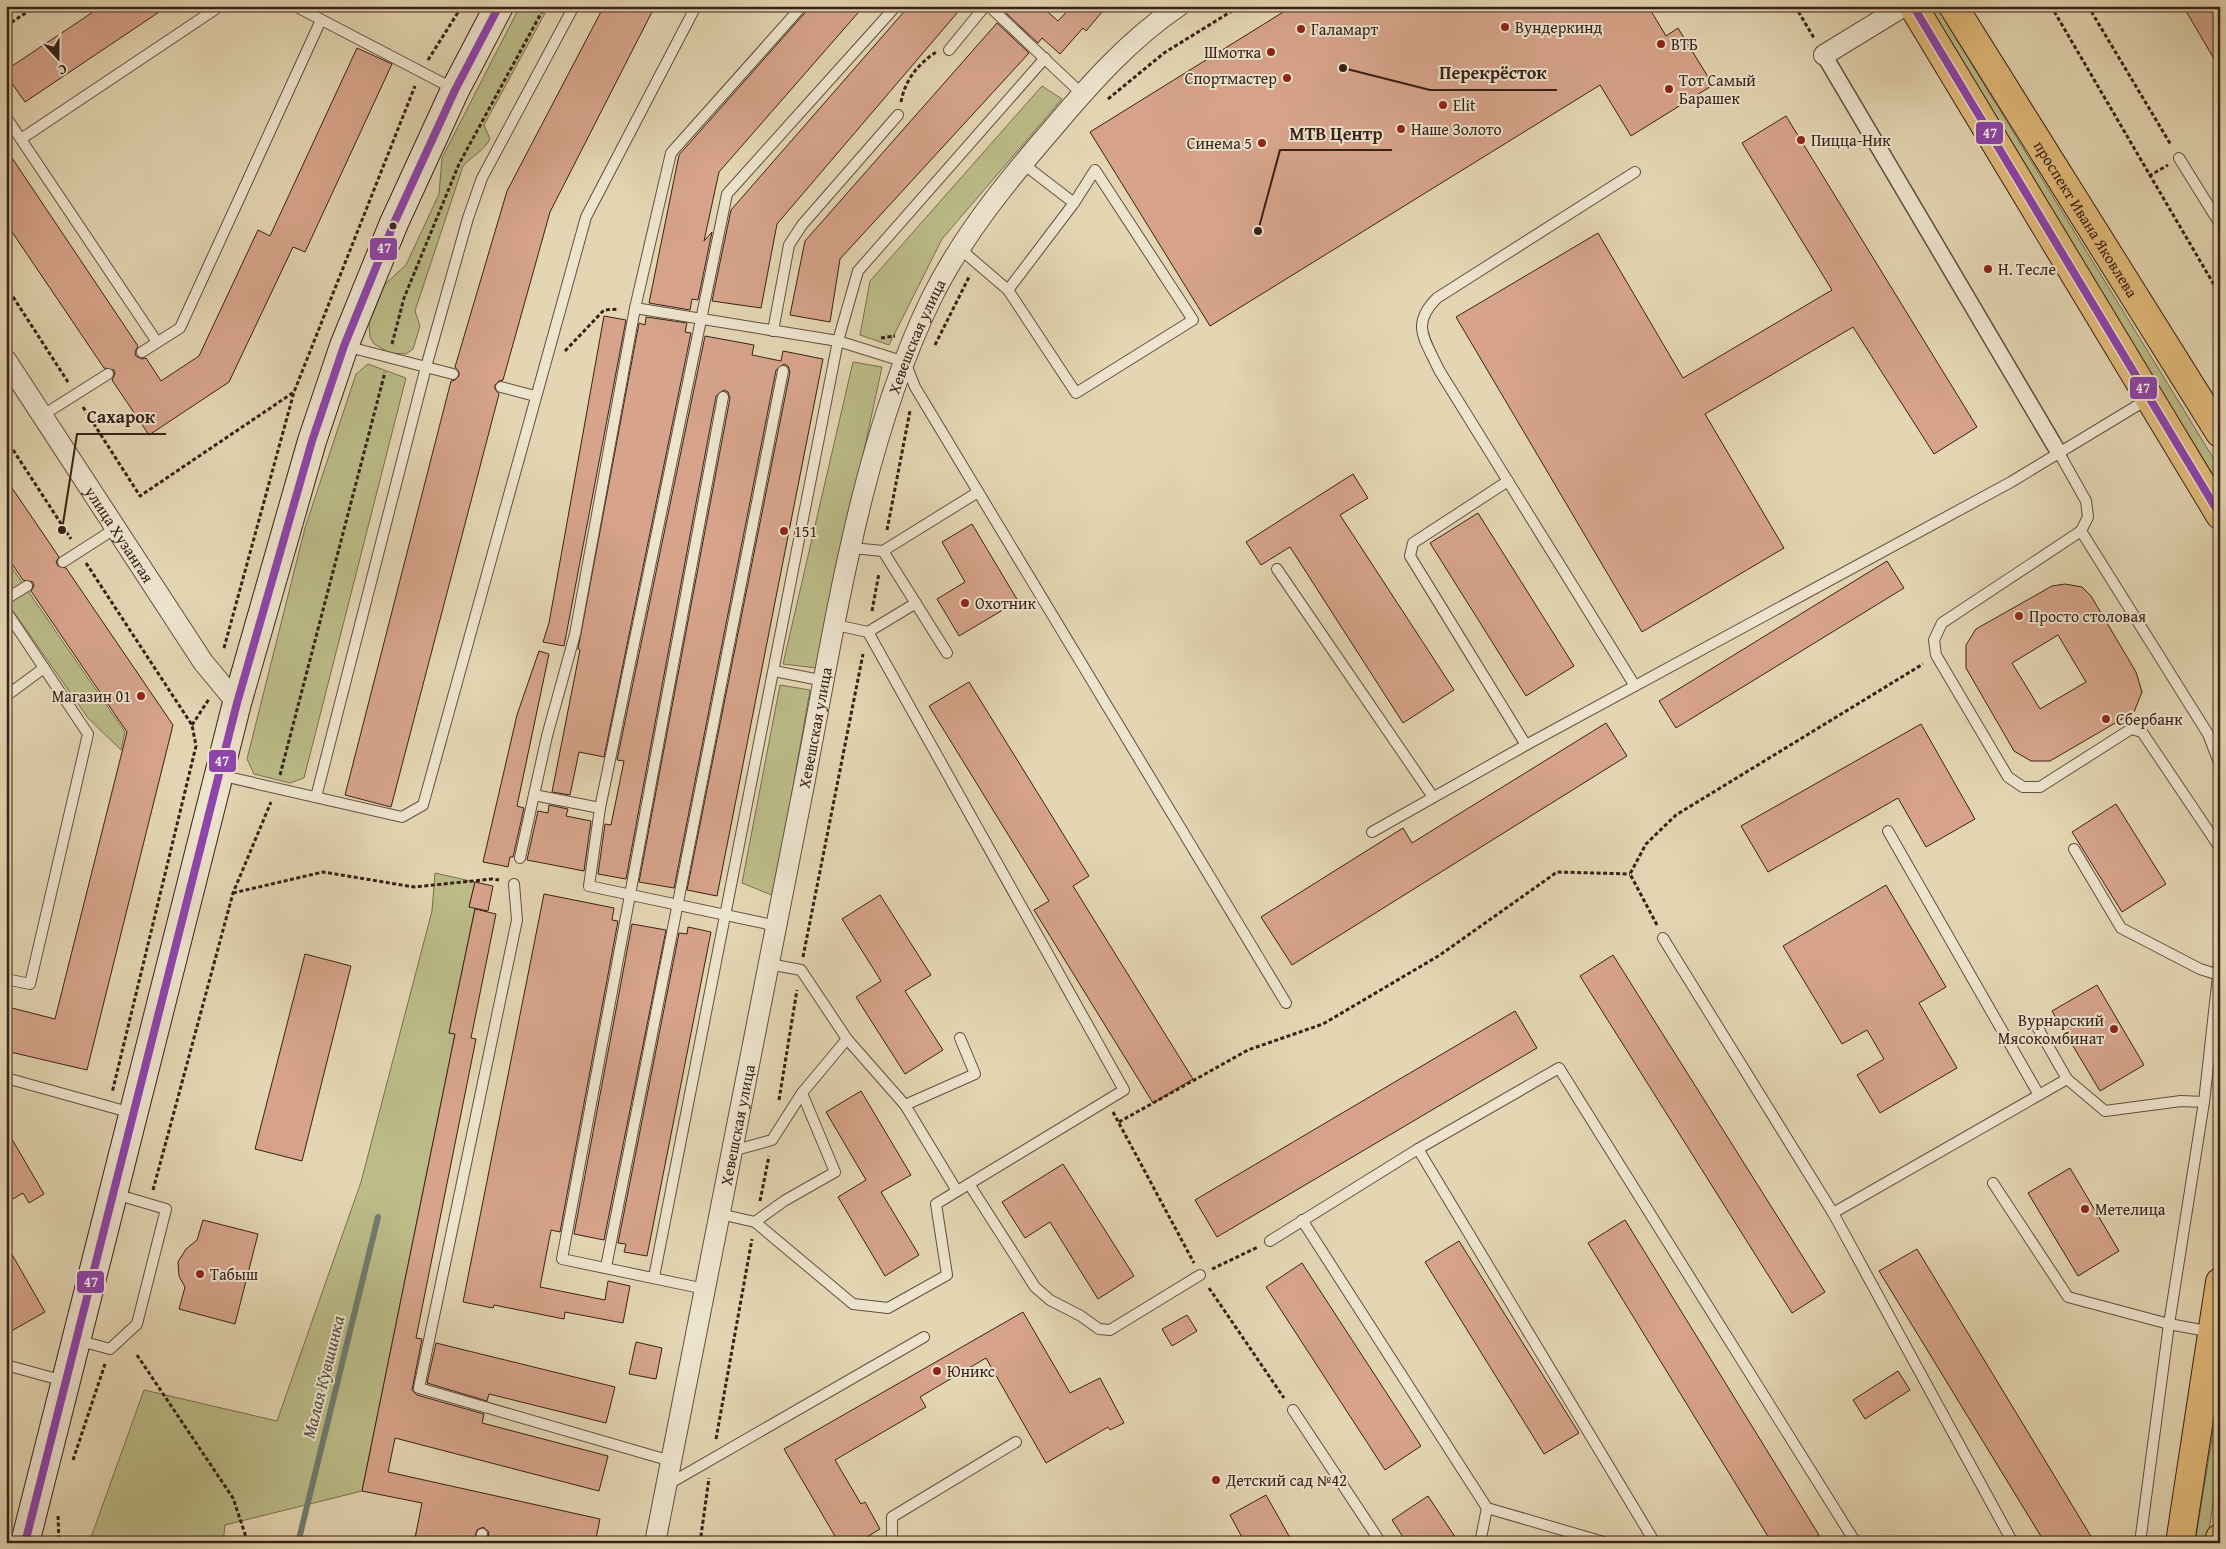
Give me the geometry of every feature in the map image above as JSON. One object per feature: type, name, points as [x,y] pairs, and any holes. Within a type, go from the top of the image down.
[{"type":"main road","points":[[25,1543],[237,703],[312,442],[344,346],[394,223],[455,90],[499,6]]},
{"type":"main road","points":[[1913,6],[2220,515]]},
{"type":"main road","name":"проспект Ивана Яковлева","points":[[1953,6],[2220,432]]},
{"type":"main road","points":[[2180,1543],[2220,1282]]},
{"type":"main road","points":[[2219,1543],[2220,1538]]},
{"type":"street","name":"Хевешская улица","points":[[655,1543],[836,625],[852,548],[880,433],[905,362],[933,296],[959,248],[1022,163],[1111,62],[1153,25],[1179,6]]},
{"type":"street","points":[[1904,6],[1822,50],[2059,453]]},
{"type":"street","name":"улица Хузангая","points":[[6,360],[215,679],[237,703]]},
{"type":"lane","points":[[21,139],[220,6]]},
{"type":"lane","points":[[295,6],[455,90]]},
{"type":"lane","points":[[316,797],[426,367],[468,218],[482,178],[574,6]]},
{"type":"lane","points":[[219,775],[402,816],[423,805],[586,217],[696,6]]},
{"type":"lane","points":[[520,858],[547,736],[575,634],[635,308],[671,154],[802,6]]},
{"type":"lane","points":[[777,926],[589,886],[600,808],[727,194],[896,6]]},
{"type":"lane","points":[[949,50],[987,6],[1082,94]]},
{"type":"lane","points":[[142,352],[180,328],[321,20]]},
{"type":"lane","points":[[654,1277],[838,341],[858,271],[1045,58]]},
{"type":"lane","points":[[773,331],[788,246],[802,225],[898,115]]},
{"type":"lane","points":[[6,117],[157,342]]},
{"type":"lane","points":[[2179,158],[2220,224]]},
{"type":"lane","points":[[1022,163],[1074,203]]},
{"type":"lane","points":[[959,248],[975,264],[1008,290],[1076,393],[1193,320],[1096,170],[1074,203],[1008,290]]},
{"type":"lane","points":[[1635,686],[1439,370],[1421,329],[1424,311],[1437,298],[1636,172]]},
{"type":"lane","points":[[635,308],[838,341],[905,362],[915,387],[1286,1003]]},
{"type":"lane","points":[[344,346],[453,374]]},
{"type":"lane","points":[[606,1268],[679,906],[783,371]]},
{"type":"lane","points":[[43,415],[108,374]]},
{"type":"lane","points":[[501,387],[536,396]]},
{"type":"lane","points":[[705,1288],[562,1258],[723,397]]},
{"type":"lane","points":[[1372,832],[1526,745],[2011,482],[2150,397]]},
{"type":"lane","points":[[2059,453],[2086,501],[2088,517],[2081,531],[1942,623],[1934,640],[1936,655],[2008,777],[2023,787],[2040,787],[2131,729],[2142,732],[2220,848]]},
{"type":"lane","points":[[1508,481],[1413,543],[1410,556],[1526,745]]},
{"type":"lane","points":[[852,548],[883,551],[978,492]]},
{"type":"lane","points":[[63,562],[116,528]]},
{"type":"lane","points":[[2081,531],[2208,734],[2220,764]]},
{"type":"lane","points":[[883,551],[947,652]]},
{"type":"lane","points":[[1277,568],[1433,797]]},
{"type":"lane","points":[[6,599],[27,586]]},
{"type":"lane","points":[[836,625],[868,632],[916,603]]},
{"type":"lane","points":[[6,612],[88,734],[30,984],[6,979]]},
{"type":"lane","points":[[720,1214],[755,1222],[853,1304],[888,1308],[947,1275],[936,1204],[1124,1090],[868,632]]},
{"type":"lane","points":[[6,696],[44,668]]},
{"type":"lane","points":[[774,671],[825,681]]},
{"type":"lane","points":[[534,795],[600,808]]},
{"type":"lane","points":[[1888,831],[2039,1095]]},
{"type":"lane","points":[[2074,849],[2121,928],[2200,969],[2219,975]]},
{"type":"lane","points":[[514,884],[517,920],[419,1388],[671,1461]]},
{"type":"lane","points":[[1663,938],[1833,1213],[2013,1543]]},
{"type":"lane","points":[[2140,1543],[2169,1324],[2204,1102],[2220,958]]},
{"type":"lane","points":[[769,964],[801,970],[847,1039],[905,1106],[957,1191]]},
{"type":"lane","points":[[2035,1023],[2067,1079],[2106,1111],[2181,1101],[2204,1102]]},
{"type":"lane","points":[[905,1106],[975,1074],[960,1038]]},
{"type":"lane","points":[[732,1151],[772,1140],[802,1092],[847,1039]]},
{"type":"lane","points":[[1270,1241],[1418,1149],[1559,1068],[1856,1543]]},
{"type":"lane","points":[[6,1078],[133,1113]]},
{"type":"lane","points":[[1833,1213],[2067,1079]]},
{"type":"lane","points":[[755,1222],[784,1201],[835,1172],[802,1092]]},
{"type":"lane","points":[[1418,1149],[1655,1543]]},
{"type":"lane","points":[[1993,1183],[2068,1297],[2169,1324],[2212,1332]]},
{"type":"lane","points":[[969,1184],[1035,1287],[1050,1300],[1081,1316],[1099,1330],[1110,1330],[1200,1275]]},
{"type":"lane","points":[[76,1340],[110,1349],[137,1324],[166,1209],[113,1193]]},
{"type":"lane","points":[[1302,1220],[1487,1508],[1607,1543]]},
{"type":"lane","points":[[666,1485],[924,1337]]},
{"type":"lane","points":[[6,1365],[65,1382]]},
{"type":"lane","points":[[1293,1410],[1380,1543]]},
{"type":"lane","points":[[892,1543],[892,1517],[1016,1442]]},
{"type":"lane","points":[[1480,1543],[1487,1508]]},
{"type":"path","points":[[6,26],[36,6]]},
{"type":"path","points":[[149,1204],[233,893],[277,789],[404,298],[459,164],[545,6]]},
{"type":"path","points":[[1103,104],[1164,53],[1240,6]]},
{"type":"path","points":[[1795,6],[1822,50]]},
{"type":"path","points":[[2051,6],[2220,295]]},
{"type":"path","points":[[2088,6],[2179,158],[2149,176]]},
{"type":"path","points":[[898,115],[902,92],[910,76],[926,58],[937,51],[949,50]]},
{"type":"path","points":[[932,352],[975,264]]},
{"type":"path","points":[[541,376],[604,310],[635,308]]},
{"type":"path","points":[[778,1102],[801,970],[915,387]]},
{"type":"path","points":[[140,496],[294,392]]},
{"type":"path","points":[[6,439],[192,725],[209,699]]},
{"type":"path","points":[[1630,874],[1646,844],[1676,815],[1888,687],[1936,655]]},
{"type":"path","points":[[233,893],[323,872],[414,887],[492,879],[514,884]]},
{"type":"path","points":[[1119,1122],[1248,1050],[1323,1024],[1440,955],[1558,872],[1630,874]]},
{"type":"path","points":[[1630,874],[1663,938]]},
{"type":"path","points":[[1106,1101],[1200,1275],[1293,1410]]},
{"type":"path","points":[[700,1543],[712,1459],[755,1222],[772,1140]]},
{"type":"path","points":[[1200,1275],[1270,1241]]},
{"type":"path","points":[[72,1462],[110,1349]]},
{"type":"path","points":[[137,1355],[233,1498],[248,1543]]},
{"type":"path","points":[[57,1509],[59,1543]]},
{"type":"green space","points":[[520,6],[549,6],[484,125],[490,139],[485,147],[463,166],[415,311],[420,326],[413,349],[406,354],[390,353],[374,344],[370,337],[369,323],[385,284],[406,265],[439,194],[442,158]]},
{"type":"green space","points":[[1926,6],[1936,6],[2220,469],[2220,486]]},
{"type":"green space","points":[[1042,86],[1062,99],[942,239],[889,345],[860,335],[870,281]]},
{"type":"green space","points":[[853,362],[882,367],[817,668],[783,664]]},
{"type":"green space","points":[[368,364],[406,378],[304,778],[290,783],[254,774],[247,759],[305,528],[356,374]]},
{"type":"green space","points":[[6,559],[125,732],[121,750],[88,718],[6,601]]},
{"type":"green space","points":[[780,685],[810,690],[774,896],[742,883]]},
{"type":"green space","points":[[435,873],[475,882],[469,907],[475,908],[449,1033],[455,1034],[362,1491],[225,1525],[223,1543],[89,1543],[144,1390],[277,1421],[361,1182],[432,911]]},
{"type":"green space","points":[[2220,1389],[2220,1460],[2207,1543],[2195,1543]]},
{"type":"building","points":[[102,6],[168,6],[25,102],[6,75],[6,70]]},
{"type":"building","points":[[604,6],[655,6],[550,212],[503,380],[495,385],[495,389],[499,394],[391,807],[345,795],[451,381],[459,376],[459,372],[455,367],[507,191]]},
{"type":"building","points":[[811,6],[864,6],[719,172],[704,241],[712,232],[698,300],[692,299],[690,310],[649,303],[679,155]]},
{"type":"building","points":[[909,6],[963,6],[777,224],[761,308],[712,301],[731,210]]},
{"type":"building","points":[[1012,6],[1041,6],[1058,21],[1072,6],[1107,6],[1086,31],[1083,28],[1060,54],[1042,38],[1038,43],[1006,13]]},
{"type":"building","points":[[1293,6],[1648,6],[1666,36],[1678,28],[1713,85],[1631,136],[1600,85],[1210,326],[1090,132]]},
{"type":"building","points":[[2183,6],[2220,6],[2220,69]]},
{"type":"building","points":[[997,23],[1029,53],[840,259],[830,322],[790,315],[805,241]]},
{"type":"building","points":[[357,48],[392,64],[305,252],[293,247],[229,382],[149,435],[112,380],[115,374],[114,370],[104,368],[6,223],[6,149],[138,346],[135,352],[136,356],[142,359],[146,358],[161,381],[199,356],[258,230],[270,236]]},
{"type":"building","points":[[1786,116],[1977,427],[1934,454],[1853,327],[1705,414],[1784,548],[1642,632],[1456,317],[1598,233],[1683,378],[1832,290],[1742,143]]},
{"type":"building","points":[[604,316],[626,320],[564,646],[543,642],[549,623]]},
{"type":"building","points":[[646,317],[687,323],[685,332],[691,333],[604,757],[579,752],[570,795],[552,792],[580,650],[578,649],[639,323],[645,325]]},
{"type":"building","points":[[705,336],[754,345],[752,355],[781,361],[783,351],[823,359],[717,896],[687,890],[790,372],[788,366],[784,364],[776,370],[674,888],[639,882],[730,398],[728,392],[724,390],[716,396],[626,879],[598,874],[605,824],[611,825],[624,761],[617,760]]},
{"type":"building","points":[[1353,474],[1368,498],[1340,515],[1454,690],[1403,723],[1290,547],[1261,565],[1246,542]]},
{"type":"building","points":[[6,479],[59,557],[56,562],[58,566],[66,568],[173,725],[87,1070],[6,1051],[6,1033],[12,1008],[55,1019],[127,732],[31,591],[34,586],[33,582],[23,580],[6,555]]},
{"type":"building","points":[[1478,513],[1574,666],[1526,696],[1430,543]]},
{"type":"building","points":[[972,524],[1018,601],[959,636],[937,599],[965,582],[942,542]]},
{"type":"building","points":[[1887,561],[1904,588],[1676,728],[1659,701]]},
{"type":"building","points":[[2065,584],[2082,587],[2091,596],[2136,672],[2142,692],[2134,712],[2050,761],[2031,761],[2014,751],[1966,668],[1966,645],[1976,629],[2052,586]],"holes":[[[2058,635],[2086,682],[2040,709],[2012,663]]]},
{"type":"building","points":[[539,651],[549,654],[517,806],[524,808],[513,857],[510,857],[508,867],[483,862],[517,715]]},
{"type":"building","points":[[969,682],[1089,876],[1073,886],[1193,1079],[1153,1103],[1034,910],[1049,901],[929,706]]},
{"type":"building","points":[[1606,723],[1627,756],[1292,965],[1261,917],[1403,828],[1412,843]]},
{"type":"building","points":[[1921,724],[1975,819],[1926,847],[1898,798],[1768,872],[1741,826]]},
{"type":"building","points":[[2116,804],[2166,884],[2122,912],[2072,832]]},
{"type":"building","points":[[549,805],[568,809],[566,816],[591,821],[584,871],[527,860],[538,811],[548,813]]},
{"type":"building","points":[[475,882],[493,886],[488,911],[469,907]]},
{"type":"building","points":[[1886,885],[1946,987],[1919,1003],[1957,1068],[1880,1113],[1857,1075],[1884,1059],[1867,1030],[1842,1044],[1783,946]]},
{"type":"building","points":[[544,894],[614,908],[612,920],[618,921],[560,1232],[551,1230],[540,1287],[605,1300],[608,1281],[630,1286],[623,1323],[565,1312],[564,1319],[494,1305],[493,1308],[463,1302]]},
{"type":"building","points":[[880,895],[931,975],[905,991],[943,1050],[905,1074],[856,997],[881,981],[842,919]]},
{"type":"building","points":[[475,909],[496,914],[471,1038],[476,1039],[416,1338],[422,1339],[412,1390],[417,1395],[484,1414],[482,1423],[608,1456],[599,1491],[395,1438],[388,1472],[600,1519],[595,1543],[487,1543],[489,1532],[483,1527],[477,1530],[473,1543],[414,1543],[422,1503],[362,1491],[455,1034],[449,1033]]},
{"type":"building","points":[[632,924],[666,930],[604,1240],[574,1234]]},
{"type":"building","points":[[688,927],[711,932],[647,1256],[624,1252],[626,1244],[618,1243],[679,933],[687,934]]},
{"type":"building","points":[[305,954],[351,966],[302,1161],[255,1149]]},
{"type":"building","points":[[1613,955],[1825,1292],[1792,1313],[1580,976]]},
{"type":"building","points":[[2097,985],[2144,1065],[2100,1091],[2052,1011]]},
{"type":"building","points":[[1515,1011],[1537,1048],[1217,1237],[1195,1200]]},
{"type":"building","points":[[861,1091],[911,1175],[881,1192],[919,1255],[885,1276],[838,1197],[866,1180],[826,1112]]},
{"type":"building","points":[[6,1129],[44,1194],[29,1203],[23,1193],[6,1203]]},
{"type":"building","points":[[1063,1164],[1134,1276],[1098,1299],[1050,1222],[1025,1238],[1002,1202]]},
{"type":"building","points":[[2070,1168],[2119,1251],[2078,1276],[2028,1193]]},
{"type":"building","points":[[203,1220],[258,1234],[235,1324],[179,1309],[185,1287],[179,1276],[178,1262],[186,1249],[197,1240]]},
{"type":"building","points":[[1625,1220],[1819,1535],[1807,1543],[1772,1543],[1588,1243]]},
{"type":"building","points":[[1459,1241],[1579,1433],[1544,1454],[1425,1262]]},
{"type":"building","points":[[6,1244],[45,1312],[6,1334]]},
{"type":"building","points":[[1917,1249],[2095,1543],[2045,1543],[1879,1271]]},
{"type":"building","points":[[1302,1263],[1421,1446],[1385,1470],[1266,1287]]},
{"type":"building","points":[[1023,1312],[1070,1393],[1100,1378],[1124,1423],[1110,1430],[1108,1427],[1046,1463],[986,1358],[920,1397],[926,1407],[835,1460],[861,1504],[865,1502],[880,1529],[857,1543],[839,1543],[784,1449]]},
{"type":"building","points":[[1187,1315],[1197,1331],[1172,1346],[1162,1329]]},
{"type":"building","points":[[636,1342],[662,1348],[656,1379],[629,1374]]},
{"type":"building","points":[[436,1343],[615,1387],[606,1423],[489,1394],[487,1401],[427,1383]]},
{"type":"building","points":[[1898,1371],[1910,1390],[1865,1419],[1853,1400]]},
{"type":"building","points":[[1266,1495],[1293,1543],[1245,1543],[1230,1515]]},
{"type":"building","points":[[1428,1496],[1459,1543],[1407,1543],[1392,1520]]},
{"type":"waterway","name":"Малая Кувшинка","points":[[298,1543],[378,1217]]},
{"type":"transit line","name":"47","points":[[25,1543],[237,703],[312,441],[344,346],[394,223],[455,90],[499,6]]},
{"type":"transit line","name":"47","points":[[1913,6],[2220,515]]},
{"type":"place","name":"Вундеркинд","points":[[1505,27]]},
{"type":"place","name":"Галамарт","points":[[1301,29]]},
{"type":"place","name":"ВТБ","points":[[1661,44]]},
{"type":"place","name":"Шмотка","points":[[1271,52]]},
{"type":"place","name":"Перекрёсток","points":[[1343,68]]},
{"type":"place","name":"Спортмастер","points":[[1287,78]]},
{"type":"place","name":"Тот Самый Барашек","points":[[1669,89]]},
{"type":"place","name":"Elit","points":[[1443,105]]},
{"type":"place","name":"Наше Золото","points":[[1401,129]]},
{"type":"place","name":"Пицца-Ник","points":[[1801,140]]},
{"type":"place","name":"Синема 5","points":[[1262,143]]},
{"type":"place","name":"МТВ Центр","points":[[1258,231]]},
{"type":"place","name":"Н. Тесле","points":[[1988,269]]},
{"type":"place","name":"Сахарок","points":[[62,530]]},
{"type":"place","name":"151","points":[[784,531]]},
{"type":"place","name":"Охотник","points":[[965,603]]},
{"type":"place","name":"Просто столовая","points":[[2019,616]]},
{"type":"place","name":"Магазин 01","points":[[141,696]]},
{"type":"place","name":"Сбербанк","points":[[2106,719]]},
{"type":"place","name":"Вурнарский Мясокомбинат","points":[[2114,1029]]},
{"type":"place","name":"Метелица","points":[[2085,1209]]},
{"type":"place","name":"Табыш","points":[[200,1274]]},
{"type":"place","name":"Юникс","points":[[937,1371]]},
{"type":"place","name":"Детский сад №42","points":[[1216,1480]]}]
